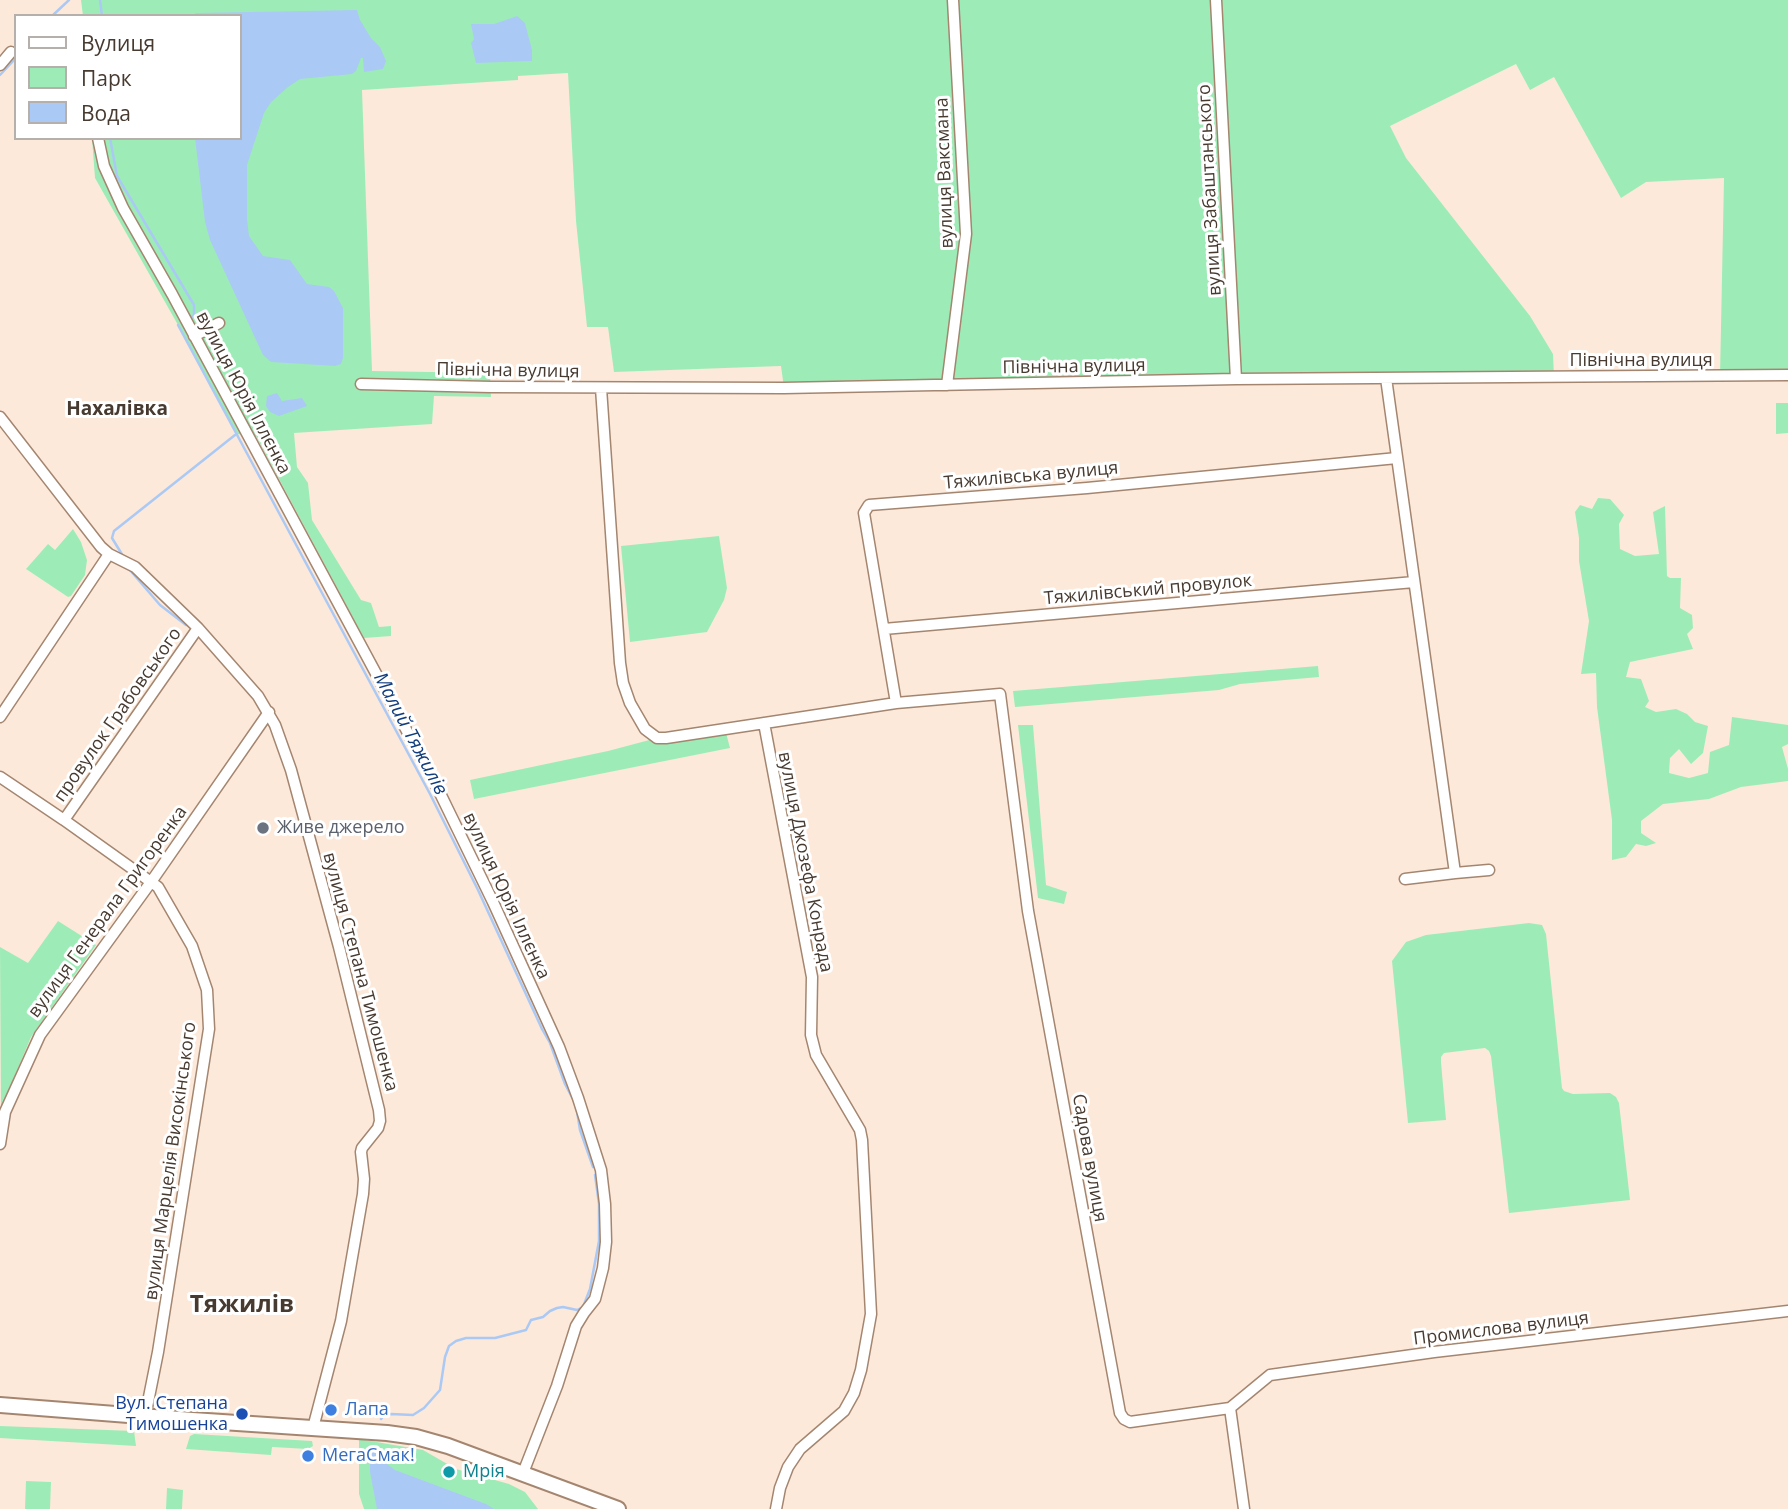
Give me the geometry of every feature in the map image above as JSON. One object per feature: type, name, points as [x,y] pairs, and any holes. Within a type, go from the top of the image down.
[{"type":"main road","points":[[0,1405],[416,1437],[448,1446],[618,1509]]},
{"type":"street","name":"вулиця Ваксмана","points":[[947,385],[966,234],[953,0]]},
{"type":"street","name":"вулиця Забаштанського","points":[[1216,0],[1236,379]]},
{"type":"street","points":[[0,65],[11,52]]},
{"type":"street","name":"вулиця Юрія Іллєнка","points":[[98,140],[104,166],[123,208],[437,787],[493,902],[569,1072],[601,1170],[606,1242],[603,1268],[595,1299],[576,1326],[557,1386],[523,1473]]},
{"type":"street","points":[[194,336],[219,323]]},
{"type":"street","name":"Північна вулиця","points":[[361,384],[784,388],[1236,379],[1788,375]]},
{"type":"street","points":[[1386,378],[1455,873]]},
{"type":"street","points":[[601,388],[620,663],[630,703],[645,729],[657,738],[896,703]]},
{"type":"street","name":"вулиця Степана Тимошенка","points":[[0,417],[101,547],[135,567],[198,628],[258,696],[269,712],[291,770],[339,947],[380,1121],[378,1128],[362,1148],[363,1194],[341,1321],[313,1428]]},
{"type":"street","name":"Тяжилівська вулиця","points":[[896,703],[864,513],[869,505],[1087,488],[1397,458]]},
{"type":"street","points":[[0,717],[109,554]]},
{"type":"street","name":"Тяжилівський провулок","points":[[884,629],[1414,582]]},
{"type":"street","name":"провулок Грабовського","points":[[64,820],[198,628]]},
{"type":"street","name":"Садова вулиця","points":[[896,703],[1000,694],[1028,911],[1120,1413],[1130,1422],[1230,1408]]},
{"type":"street","name":"вулиця Генерала Григоренка","points":[[0,1144],[5,1112],[40,1035],[269,712]]},
{"type":"street","name":"вулиця Джозефа Конрада","points":[[764,723],[812,977],[811,1035],[816,1055],[860,1130],[862,1140],[871,1314],[854,1393],[844,1411],[800,1449],[788,1467],[776,1509]]},
{"type":"street","name":"вулиця Марцелія Високінського","points":[[0,777],[158,887],[192,946],[207,990],[209,1029],[158,1352],[145,1417]]},
{"type":"street","points":[[1405,879],[1489,870]]},
{"type":"street","name":"Промислова вулиця","points":[[1230,1408],[1270,1375],[1462,1349],[1788,1311]]},
{"type":"street","points":[[1230,1408],[1244,1509]]},
{"type":"green space","points":[[81,0],[1788,0],[1788,375],[1720,376],[1724,178],[1646,182],[1621,198],[1554,77],[1530,90],[1516,64],[1390,126],[1406,158],[1530,316],[1553,354],[1554,377],[784,388],[781,366],[614,372],[608,327],[587,327],[576,221],[568,73],[518,76],[518,80],[362,90],[372,371],[490,373],[491,397],[434,396],[432,424],[294,433],[297,467],[308,483],[312,520],[361,600],[371,603],[379,627],[391,626],[391,636],[364,638],[256,436],[236,434],[95,178],[92,140],[242,140],[242,14],[83,14]]},
{"type":"green space","points":[[1776,403],[1788,403],[1788,433],[1776,434]]},
{"type":"green space","points":[[1598,498],[1610,499],[1624,515],[1619,524],[1620,549],[1635,556],[1659,554],[1653,512],[1665,506],[1667,576],[1681,578],[1680,608],[1692,615],[1693,628],[1687,634],[1693,649],[1630,662],[1626,677],[1641,679],[1649,701],[1645,707],[1656,712],[1676,709],[1695,722],[1708,726],[1703,753],[1691,764],[1679,749],[1670,758],[1669,773],[1689,778],[1708,773],[1710,752],[1729,745],[1732,717],[1788,725],[1788,744],[1782,747],[1788,781],[1741,787],[1709,799],[1663,804],[1641,821],[1641,833],[1656,843],[1646,846],[1636,844],[1626,857],[1612,860],[1612,820],[1597,707],[1596,673],[1581,674],[1589,621],[1579,561],[1575,512],[1580,505],[1592,509]]},
{"type":"green space","points":[[73,529],[87,560],[85,575],[68,597],[26,569],[48,544],[55,550]]},
{"type":"green space","points":[[719,536],[727,588],[724,600],[707,632],[630,642],[621,546]]},
{"type":"green space","points":[[1318,666],[1319,677],[1240,684],[1219,690],[1015,707],[1013,691]]},
{"type":"green space","points":[[1018,725],[1033,725],[1046,885],[1067,892],[1064,904],[1038,898]]},
{"type":"green space","points":[[725,729],[730,748],[474,799],[470,780],[657,738]]},
{"type":"green space","points":[[58,921],[96,945],[31,1037],[1,1109],[0,947],[28,963]]},
{"type":"green space","points":[[1529,923],[1542,925],[1546,934],[1562,1088],[1573,1094],[1610,1093],[1616,1097],[1619,1103],[1630,1200],[1509,1213],[1491,1056],[1485,1048],[1444,1053],[1441,1062],[1446,1120],[1408,1123],[1392,961],[1406,942],[1426,935]]},
{"type":"green space","points":[[0,1426],[134,1431],[136,1446],[0,1438]]},
{"type":"green space","points":[[194,1434],[312,1441],[313,1446],[308,1449],[272,1447],[271,1455],[186,1449],[190,1436]]},
{"type":"green space","points":[[359,1439],[423,1450],[456,1469],[509,1484],[525,1492],[538,1509],[364,1509],[359,1494]]},
{"type":"green space","points":[[26,1481],[51,1482],[50,1509],[25,1509]]},
{"type":"green space","points":[[167,1488],[183,1490],[182,1509],[166,1509]]},
{"type":"water","points":[[357,10],[360,20],[380,47],[386,61],[383,69],[364,72],[361,58],[352,74],[300,79],[288,87],[271,102],[264,113],[247,165],[249,236],[263,256],[290,260],[307,284],[329,287],[334,291],[343,308],[341,364],[335,366],[271,362],[263,355],[210,240],[205,222],[195,140],[242,140],[242,14],[196,13]]},
{"type":"water","points":[[517,16],[525,23],[532,61],[476,63],[471,43],[474,39],[471,24],[494,24]]},
{"type":"water","points":[[277,393],[282,401],[302,398],[307,406],[279,416],[270,412],[266,406],[267,396]]},
{"type":"water","points":[[373,1451],[395,1470],[494,1509],[377,1509],[370,1472],[370,1453]]},
{"type":"waterway","name":"Тяжилів","points":[[54,14],[69,0]]},
{"type":"waterway","name":"Малий Тяжилів","points":[[100,0],[102,14]]},
{"type":"waterway","name":"Тяжилів","points":[[0,75],[14,60]]},
{"type":"waterway","name":"Малий Тяжилів","points":[[110,140],[117,176],[194,305],[194,315],[189,320]]},
{"type":"waterway","name":"Малий Тяжилів","points":[[178,325],[430,794],[478,890],[576,1105],[580,1130],[593,1167]]},
{"type":"waterway","points":[[123,556],[112,538],[114,531],[235,435]]},
{"type":"waterway","points":[[129,569],[160,605],[186,625]]},
{"type":"waterway","name":"Малий Тяжилів","points":[[381,1419],[384,1415],[391,1414],[413,1415],[424,1408],[440,1390],[445,1357],[449,1346],[456,1341],[466,1338],[495,1338],[526,1330],[531,1320],[543,1317],[557,1308],[577,1310],[583,1307],[590,1289],[599,1241],[599,1204],[595,1175]]},
{"type":"place","name":"Живе джерело","points":[[263,828]]},
{"type":"place","name":"Лапа","points":[[331,1410]]},
{"type":"place","name":"Вул. Степана Тимошенка","points":[[242,1414]]},
{"type":"place","name":"МегаСмак!","points":[[308,1456]]},
{"type":"place","name":"Мрія","points":[[449,1472]]},
{"type":"district","name":"Нахалівка","points":[[117,410]]},
{"type":"district","name":"Тяжилів","points":[[242,1305]]}]
